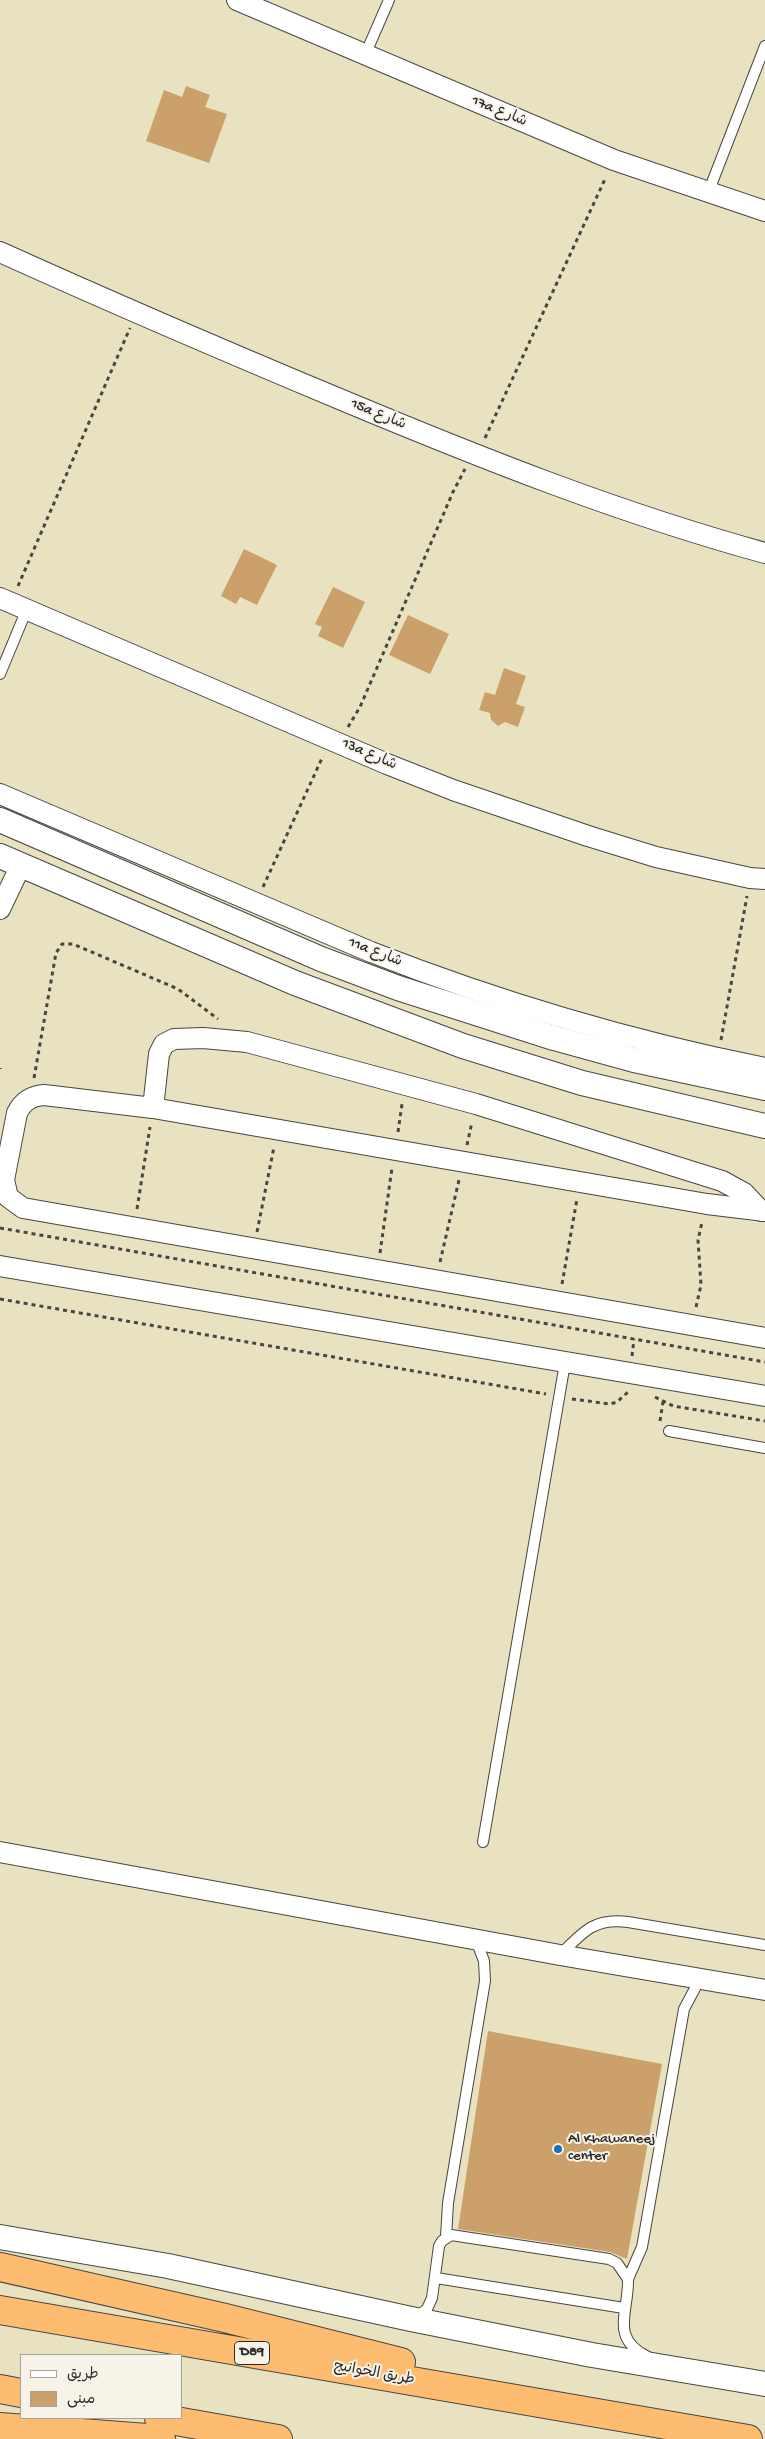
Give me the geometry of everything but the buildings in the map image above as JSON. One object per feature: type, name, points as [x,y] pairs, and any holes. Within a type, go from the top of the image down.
[{"type":"highway","points":[[0,2267],[338,2346],[410,2365],[504,2397]]},
{"type":"highway","name":"طريق الخوانيج","points":[[0,2310],[748,2439]]},
{"type":"highway","points":[[0,2389],[20,2393]]},
{"type":"highway","points":[[165,2419],[278,2439]]},
{"type":"highway","points":[[0,2427],[161,2439]]},
{"type":"street","name":"17a شارع","points":[[237,0],[614,160],[765,211]]},
{"type":"street","name":"15a شارع","points":[[0,252],[136,314],[474,455],[643,517],[765,553]]},
{"type":"street","name":"13a شارع","points":[[12,603],[387,764],[529,816],[656,857],[758,879]]},
{"type":"street","name":"11a شارع","points":[[0,794],[370,952],[494,998],[620,1036],[765,1068]]},
{"type":"street","name":"11a شارع","points":[[0,820],[321,960],[476,1014],[634,1060],[765,1088]]},
{"type":"street","points":[[10,860],[46,857],[125,886],[150,886]]},
{"type":"street","points":[[0,909],[10,860]]},
{"type":"street","points":[[10,860],[296,983],[463,1046],[600,1088],[765,1126]]},
{"type":"street","points":[[154,1108],[159,1054],[164,1044],[174,1039],[188,1038],[236,1040],[476,1104],[722,1181],[744,1193],[763,1211]]},
{"type":"street","points":[[763,1211],[707,1204],[154,1108],[37,1096],[25,1102],[17,1113],[4,1180],[8,1198],[23,1208],[559,1300],[765,1338]]},
{"type":"street","points":[[0,1266],[765,1396]]},
{"type":"street","points":[[0,1852],[476,1940],[765,1990]]},
{"type":"street","points":[[0,2236],[168,2266],[411,2319],[674,2370],[765,2384]]},
{"type":"lane","points":[[365,55],[388,0]]},
{"type":"lane","points":[[708,193],[765,46]]},
{"type":"lane","points":[[0,674],[12,603]]},
{"type":"lane","points":[[483,1842],[565,1363]]},
{"type":"lane","points":[[669,1432],[765,1448]]},
{"type":"lane","points":[[560,1955],[588,1928],[607,1921],[628,1922],[765,1945]]},
{"type":"lane","points":[[411,2319],[422,2314],[430,2304],[436,2278],[439,2246],[446,2237],[448,2203],[485,1981],[484,1961],[476,1940]]},
{"type":"lane","points":[[674,2370],[640,2353],[630,2344],[624,2332],[624,2308],[628,2278],[642,2247],[683,2016],[689,1997],[700,1979]]},
{"type":"lane","points":[[446,2237],[457,2235],[608,2259],[617,2263],[628,2278]]},
{"type":"lane","points":[[436,2278],[624,2308]]},
{"type":"path","points":[[256,903],[314,770],[322,757],[350,725],[360,707],[453,492],[496,417],[614,160]]},
{"type":"path","points":[[12,603],[136,314]]},
{"type":"path","points":[[717,1058],[758,879]]},
{"type":"path","points":[[37,1096],[34,1076],[56,953],[62,944],[73,944],[178,989],[226,1026],[236,1040]]},
{"type":"path","points":[[378,1269],[405,1086]]},
{"type":"path","points":[[436,1279],[476,1104]]},
{"type":"path","points":[[134,1227],[154,1108]]},
{"type":"path","points":[[254,1248],[278,1129]]},
{"type":"path","points":[[559,1300],[580,1182]]},
{"type":"path","points":[[692,1325],[701,1285],[698,1240],[707,1204]]},
{"type":"path","points":[[0,1228],[765,1362]]},
{"type":"path","points":[[0,1298],[559,1397],[610,1404],[622,1398],[626,1392],[632,1391]]},
{"type":"path","points":[[646,1392],[673,1406],[765,1421]]},
{"type":"place","name":"Al Khawaneej center","points":[[558,2149]]}]
